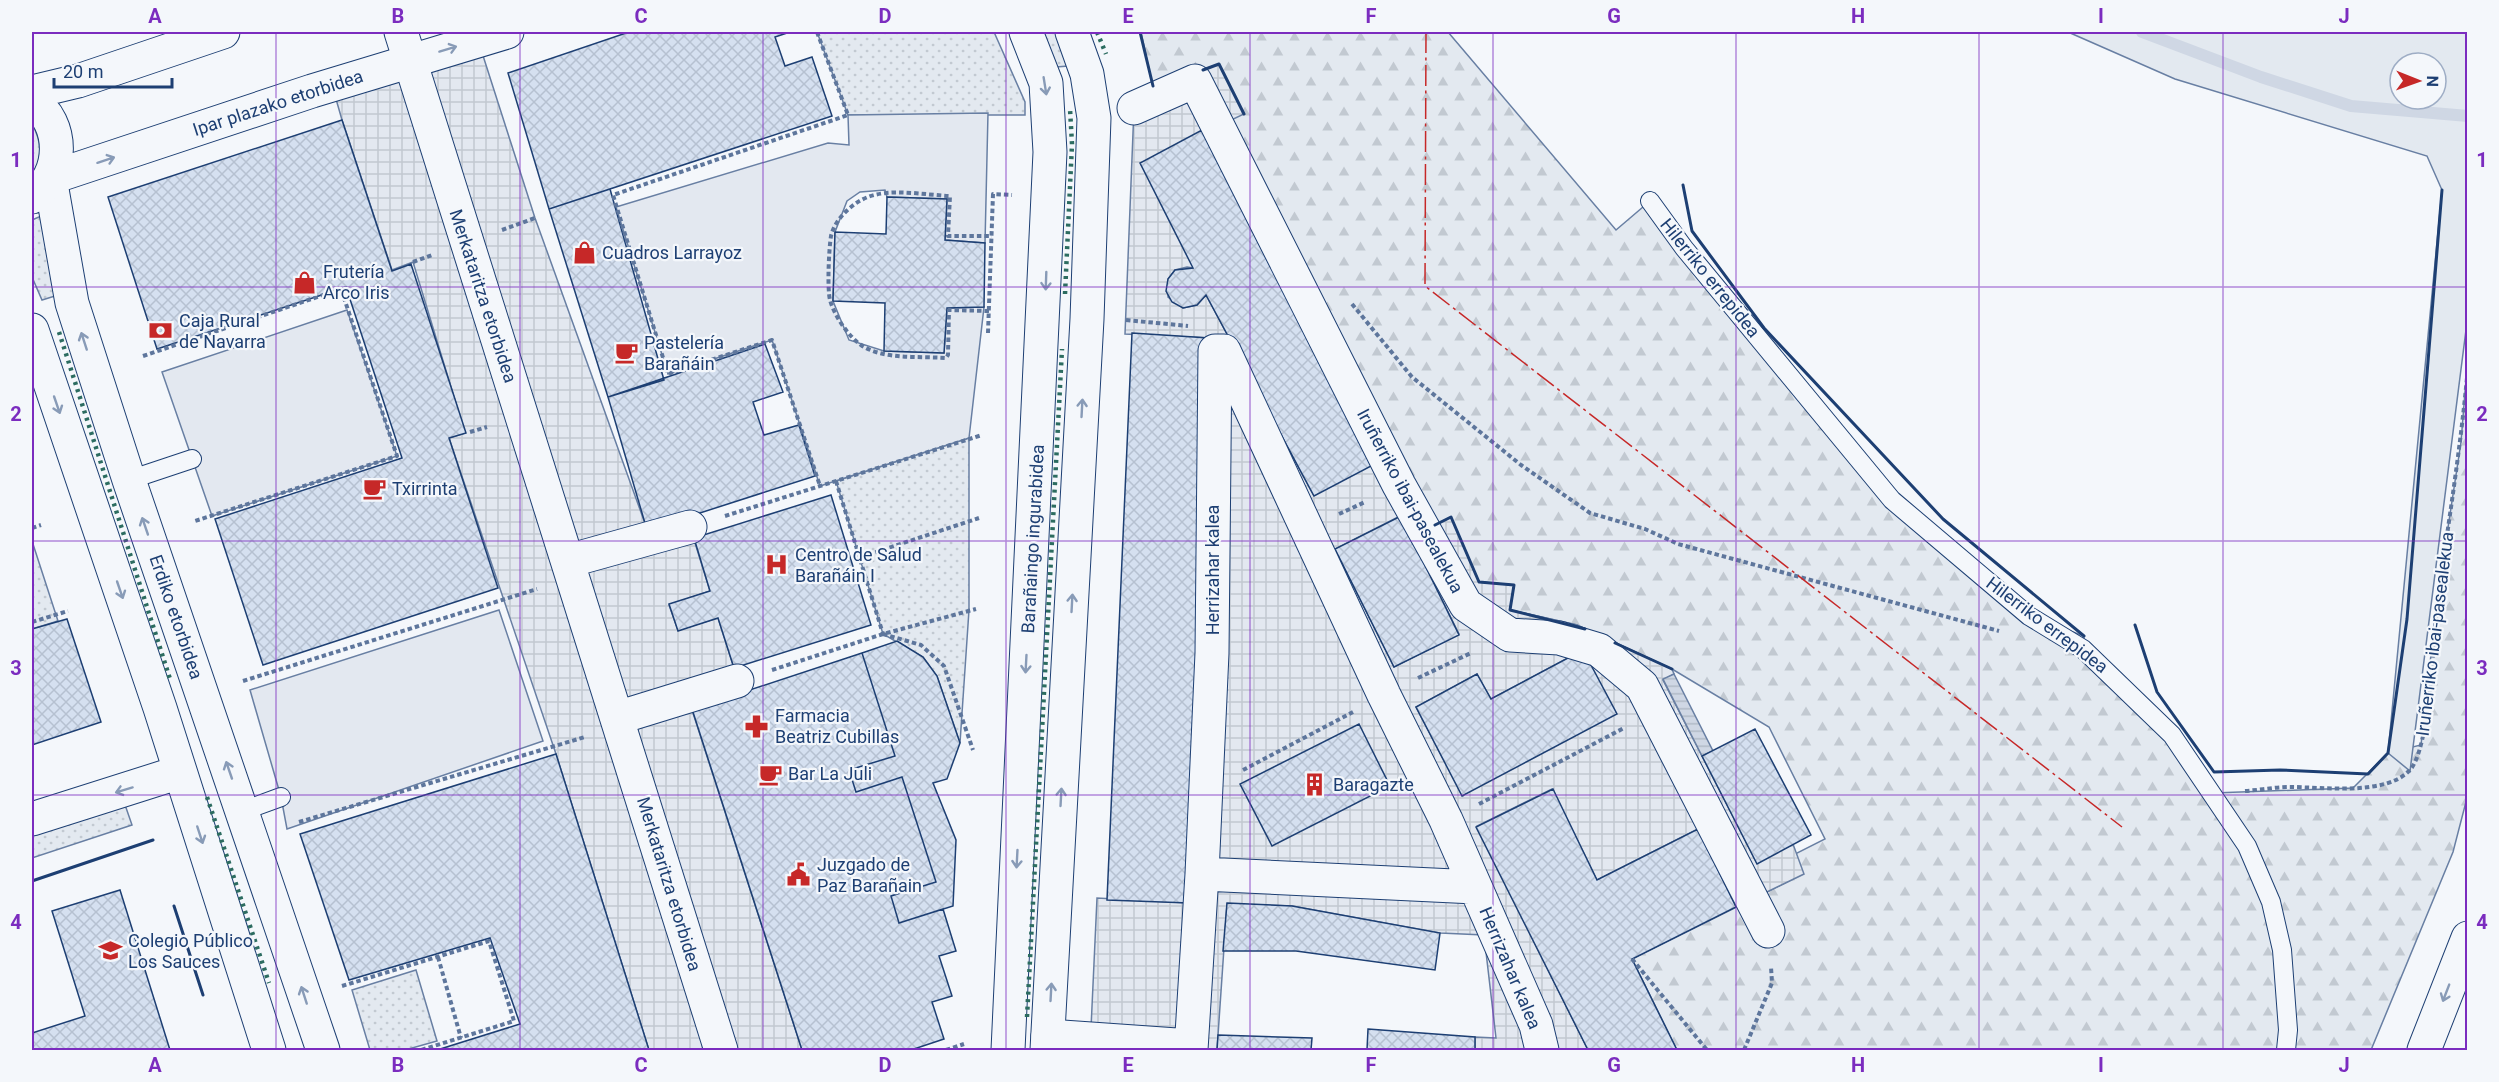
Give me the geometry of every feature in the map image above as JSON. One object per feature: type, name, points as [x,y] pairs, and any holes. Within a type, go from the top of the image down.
[{"type":"street","points":[[32,93],[78,81],[223,32]]},
{"type":"street","name":"Ipar plazako etorbidea","points":[[41,187],[405,46],[507,32]]},
{"type":"street","name":"Barañaingo ingurabidea","points":[[1008,1050],[1050,152],[1046,83],[1026,32]]},
{"type":"street","points":[[1048,1043],[1087,319],[1094,118],[1087,74],[1072,32]]},
{"type":"street","name":"Merkataritza etorbidea","points":[[405,46],[721,1050]]},
{"type":"street","name":"Iruñerriko ibai-pasealekua","points":[[1134,108],[1194,81],[1399,485],[1466,605],[1510,635]]},
{"type":"street","name":"Erdiko etorbidea","points":[[32,101],[50,121],[57,139],[56,159],[41,187],[53,209],[72,303],[129,480],[323,1050]]},
{"type":"street","points":[[32,330],[180,772],[269,1050]]},
{"type":"street","name":"Herrizahar kalea","points":[[1048,1043],[1191,1048],[1203,874],[1212,653],[1215,351],[1224,351],[1306,530],[1446,820],[1536,1025],[1542,1050]]},
{"type":"street","points":[[570,569],[690,527]]},
{"type":"street","points":[[1510,635],[1559,638],[1599,650],[1642,686],[1768,931]]},
{"type":"street","points":[[619,722],[737,681]]},
{"type":"street","points":[[32,819],[180,772]]},
{"type":"street","name":"Herrizahar kalea","points":[[1203,874],[1475,887]]},
{"type":"street","points":[[2424,1050],[2468,938]]},
{"type":"lane","name":"Hilerriko errepidea","points":[[1650,201],[1684,248],[1892,500],[2029,616],[2083,649],[2172,735],[2247,846],[2271,902],[2282,950],[2288,1030],[2286,1050]]},
{"type":"lane","points":[[129,480],[192,459]]},
{"type":"lane","points":[[243,810],[281,797]]},
{"type":"path","points":[[817,32],[848,116],[613,195],[668,374],[772,340],[820,486]]},
{"type":"path","points":[[989,311],[949,310],[948,355],[946,358],[876,353],[859,344],[847,331],[830,299],[831,235],[841,217],[855,204],[868,197],[884,194],[950,196],[948,236],[992,236]]},
{"type":"path","points":[[988,333],[993,194],[1022,195]]},
{"type":"path","points":[[143,356],[341,289],[397,456],[195,521]]},
{"type":"path","points":[[1351,303],[1412,377],[1521,465],[1590,513],[1645,529],[1678,544],[2001,632],[2029,616]]},
{"type":"path","points":[[1125,320],[1217,328],[1215,351]]},
{"type":"path","name":"Iruñerriko ibai-pasealekua","points":[[2213,793],[2287,787],[2353,788],[2385,784],[2410,771],[2421,745],[2429,689],[2437,600],[2461,442],[2468,367]]},
{"type":"path","points":[[690,527],[982,435]]},
{"type":"path","points":[[836,481],[883,634]]},
{"type":"path","points":[[1306,530],[1399,485]]},
{"type":"path","points":[[861,557],[979,518]]},
{"type":"path","points":[[32,528],[41,525]]},
{"type":"path","points":[[243,681],[570,569]]},
{"type":"path","points":[[737,681],[883,634],[976,609]]},
{"type":"path","points":[[32,622],[68,611]]},
{"type":"path","points":[[883,634],[921,645],[944,666],[973,750]]},
{"type":"path","points":[[1207,790],[1384,694],[1510,635]]},
{"type":"path","points":[[1446,820],[1655,712]]},
{"type":"path","points":[[290,825],[619,722]]},
{"type":"path","points":[[1744,1050],[1772,983],[1768,931]]},
{"type":"path","points":[[341,987],[489,941],[514,1021],[421,1050]]},
{"type":"path","points":[[438,957],[461,1038]]},
{"type":"path","points":[[1632,959],[1707,1050]]},
{"type":"path","points":[[946,1050],[964,1044]]},
{"type":"green space","points":[[817,32],[994,32],[1025,102],[1025,115],[848,115]]},
{"type":"green space","points":[[1039,32],[1056,32],[1068,66],[1056,67]]},
{"type":"green space","points":[[1141,32],[1448,32],[1616,230],[1650,201],[1874,479],[2029,616],[2084,636],[2083,649],[2213,793],[2353,788],[2388,753],[2421,745],[2437,600],[2461,442],[2467,367],[2467,798],[2453,852],[2371,1050],[1677,1050],[1632,959],[1803,874],[1795,854],[1825,839],[1769,727],[1672,669],[1577,625],[1510,610],[1514,585],[1479,582],[1451,517],[1435,526],[1229,122],[1219,65],[1153,88]]},
{"type":"green space","points":[[2068,32],[2467,32],[2467,322],[2410,771],[2388,753],[2442,190],[2427,156],[2175,79]]},
{"type":"green space","points":[[32,124],[38,137],[40,150],[36,169],[32,175]]},
{"type":"green space","points":[[41,216],[55,296],[42,300],[32,277],[32,220]]},
{"type":"green space","points":[[969,438],[969,610],[960,743],[937,676],[923,657],[883,634],[836,481]]},
{"type":"green space","points":[[32,541],[58,621],[32,629]]},
{"type":"green space","points":[[123,799],[132,825],[32,858],[32,829]]},
{"type":"green space","points":[[416,970],[437,1041],[405,1050],[370,1050],[352,990]]},
{"type":"shaded area","points":[[478,40],[535,218],[647,529],[690,527],[710,591],[669,605],[678,630],[718,618],[734,668],[692,710],[802,1050],[649,1050],[556,754],[449,438],[465,433],[413,262],[392,270],[342,120],[332,85]]},
{"type":"shaded area","points":[[1219,64],[1244,114],[1229,121],[1435,525],[1451,517],[1479,582],[1514,585],[1510,610],[1577,625],[1672,669],[1674,674],[1663,680],[1757,863],[1793,844],[1804,874],[1736,907],[1698,829],[1597,880],[1552,789],[1477,826],[1588,1050],[1475,1050],[1475,1037],[1496,1038],[1484,935],[1440,933],[1292,906],[1227,904],[1217,1050],[1090,1050],[1097,898],[1189,903],[1209,338],[1125,334],[1134,108],[1131,95]],"holes":[[[1193,268],[1314,496],[1206,295],[1197,305],[1183,308],[1168,297],[1168,279],[1175,270]],[[1400,516],[1459,634],[1394,667],[1335,549]],[[1583,650],[1463,796],[1416,707],[1477,674],[1491,699]]]},
{"type":"shaded area","points":[[988,113],[985,243],[945,240],[947,199],[887,197],[885,190],[860,192],[847,201],[835,232],[833,301],[849,340],[884,351],[944,353],[947,308],[984,307],[969,438],[820,486],[772,340],[668,374],[616,207],[828,143],[849,145],[848,115]]},
{"type":"shaded area","points":[[347,310],[397,456],[212,516],[162,372]]},
{"type":"shaded area","points":[[499,610],[543,741],[287,829],[281,797],[250,690]]},
{"type":"shaded area","points":[[1674,674],[1713,751],[1702,756],[1663,679]]},
{"type":"building","points":[[629,32],[790,32],[775,37],[785,66],[812,57],[832,116],[549,209],[508,73]]},
{"type":"building","points":[[342,120],[392,271],[411,264],[466,433],[449,438],[498,588],[263,665],[215,519],[402,458],[346,287],[157,349],[108,197]]},
{"type":"building","points":[[1202,130],[1375,464],[1314,496],[1206,295],[1197,305],[1183,308],[1172,302],[1166,291],[1168,279],[1175,270],[1193,268],[1140,163]]},
{"type":"building","points":[[610,189],[664,380],[608,397],[549,209]]},
{"type":"building","points":[[887,197],[947,199],[945,240],[985,243],[984,307],[947,308],[944,353],[884,351],[885,303],[833,301],[835,232],[886,234]]},
{"type":"building","points":[[1132,333],[1209,338],[1189,903],[1107,900]]},
{"type":"building","points":[[765,344],[783,392],[753,402],[764,435],[799,425],[815,476],[647,530],[608,397]]},
{"type":"building","name":"Centro de Salud Barañáin I","points":[[831,495],[871,625],[734,668],[718,618],[678,631],[669,604],[710,591],[694,538]]},
{"type":"building","points":[[1401,516],[1459,635],[1394,667],[1335,549]]},
{"type":"building","points":[[67,619],[101,722],[32,745],[32,629]]},
{"type":"building","points":[[897,641],[923,657],[937,676],[960,743],[947,779],[933,783],[956,840],[953,906],[899,923],[891,896],[936,882],[902,777],[856,792],[849,770],[895,756],[862,653]]},
{"type":"building","points":[[1583,650],[1617,714],[1462,796],[1416,707],[1477,674],[1491,699]]},
{"type":"building","points":[[862,653],[895,756],[849,770],[856,792],[902,777],[936,882],[891,896],[899,923],[943,909],[956,951],[939,956],[952,996],[932,1002],[944,1039],[911,1050],[802,1050],[692,709]]},
{"type":"building","name":"Baragazte","points":[[1359,724],[1390,786],[1272,846],[1240,784]]},
{"type":"building","points":[[1755,729],[1811,835],[1757,864],[1702,756]]},
{"type":"building","points":[[556,754],[649,1050],[437,1050],[520,1024],[490,938],[349,980],[300,834]]},
{"type":"building","points":[[1553,789],[1597,880],[1698,829],[1736,907],[1632,959],[1677,1050],[1588,1050],[1476,827]]},
{"type":"building","points":[[120,890],[170,1050],[32,1050],[32,1033],[85,1016],[52,911]]},
{"type":"building","points":[[1227,903],[1292,906],[1440,933],[1435,970],[1296,951],[1223,951]]},
{"type":"building","points":[[1368,1029],[1475,1037],[1475,1050],[1367,1050]]},
{"type":"building","points":[[1218,1035],[1312,1038],[1311,1050],[1217,1050]]},
{"type":"waterway","points":[[2142,32],[2261,77],[2351,106],[2468,116]]},
{"type":"hedge","points":[[1097,32],[1106,54]]},
{"type":"hedge","points":[[1065,294],[1072,144],[1070,109]]},
{"type":"hedge","points":[[59,332],[170,679]]},
{"type":"hedge","points":[[1027,1017],[1062,349]]},
{"type":"hedge","points":[[207,797],[269,983]]},
{"type":"wall","points":[[1140,32],[1153,86]]},
{"type":"wall","points":[[1203,70],[1219,64],[1244,114]]},
{"type":"wall","points":[[1683,185],[1692,231],[1764,328],[1943,519],[2084,636]]},
{"type":"wall","points":[[2135,625],[2157,692],[2214,772],[2280,770],[2368,774],[2388,753],[2407,619],[2442,190]]},
{"type":"wall","points":[[1435,525],[1451,517],[1479,582],[1514,585],[1510,610],[1585,629]]},
{"type":"wall","points":[[1615,643],[1672,669]]},
{"type":"wall","points":[[32,881],[153,840]]},
{"type":"wall","points":[[174,906],[203,995]]},
{"type":"power","points":[[1426,32],[1425,286],[2122,827]]},
{"type":"place","name":"Cuadros Larrayoz","points":[[584,253]]},
{"type":"place","name":"Frutería Arco Iris","points":[[305,282]]},
{"type":"place","name":"Caja Rural de Navarra","points":[[161,331]]},
{"type":"place","name":"Pastelería Barañáin","points":[[626,353]]},
{"type":"place","name":"Txirrinta","points":[[374,489]]},
{"type":"place","name":"Centro de Salud Barañáin I","points":[[777,565]]},
{"type":"place","name":"Farmacia Beatriz Cubillas","points":[[757,726]]},
{"type":"place","name":"Bar La Juli","points":[[770,774]]},
{"type":"place","name":"Baragazte","points":[[1315,785]]},
{"type":"place","name":"Juzgado de Paz Barañain","points":[[799,875]]},
{"type":"place","name":"Colegio Público Los Sauces","points":[[110,951]]}]
